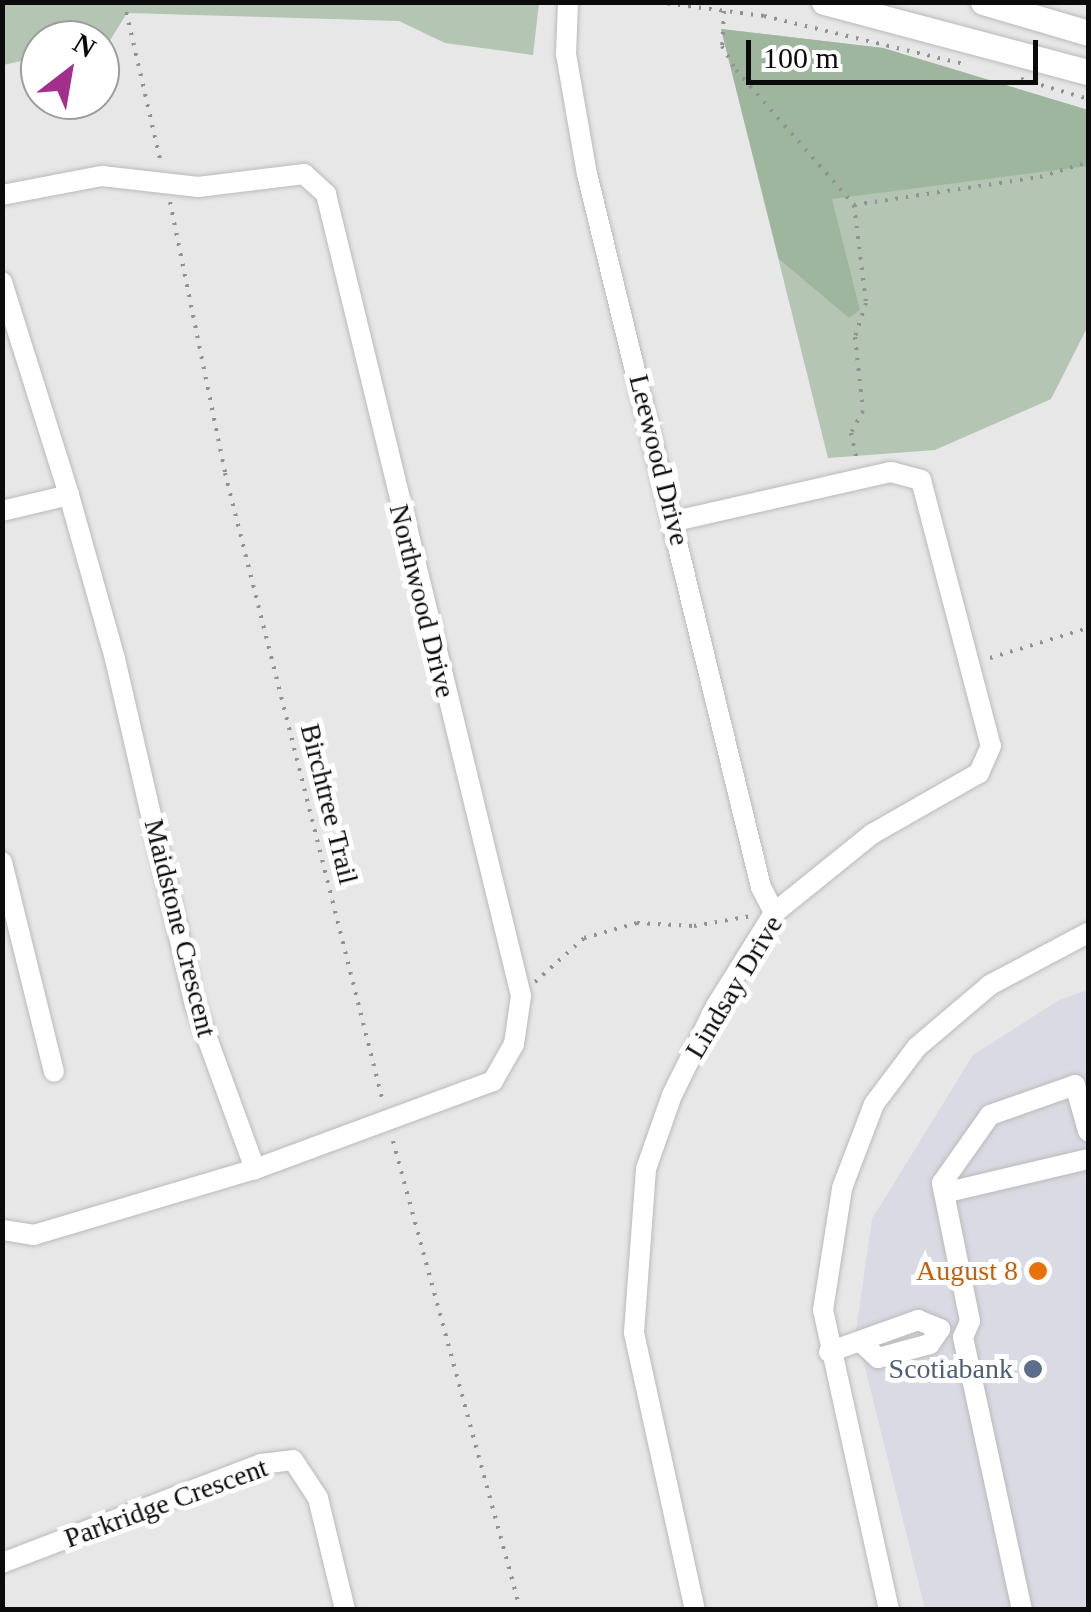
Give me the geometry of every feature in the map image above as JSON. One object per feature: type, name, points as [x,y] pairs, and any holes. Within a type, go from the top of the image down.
[{"type":"main road","points":[[824,2],[1088,72]]},
{"type":"main road","points":[[983,2],[1088,33]]},
{"type":"street","name":"Leewood Drive","points":[[568,2],[566,54],[586,174],[675,521],[761,887],[774,913]]},
{"type":"street","name":"Northwood Drive","points":[[2,195],[102,176],[198,187],[304,174],[326,194],[521,996],[514,1044],[493,1081],[255,1169]]},
{"type":"street","name":"Maidstone Crescent","points":[[2,282],[69,495],[115,660],[194,1006],[255,1169]]},
{"type":"street","name":"Lindsay Drive","points":[[675,521],[862,479],[908,474],[928,492],[991,746],[979,773],[872,834],[774,913],[716,1006],[672,1095],[646,1170],[634,1334],[695,1610]]},
{"type":"street","points":[[2,511],[69,495]]},
{"type":"street","points":[[2,862],[54,1072]]},
{"type":"street","points":[[889,1610],[830,1352],[823,1310],[828,1247],[874,1104],[950,1015],[1024,963],[1088,934]]},
{"type":"street","points":[[1022,1610],[963,1336],[970,1321],[942,1182],[990,1115],[1082,1080],[1088,1131]]},
{"type":"street","points":[[944,1193],[1088,1159]]},
{"type":"street","points":[[2,1230],[34,1234],[255,1169]]},
{"type":"street","points":[[830,1352],[864,1345]]},
{"type":"street","name":"Parkridge Crescent","points":[[2,1564],[261,1464],[293,1460],[318,1498],[345,1610]]},
{"type":"path","name":"Birchtree Trail","points":[[124,2],[166,182],[225,473],[386,1118],[520,1610]]},
{"type":"path","points":[[656,2],[724,11],[972,66]]},
{"type":"path","points":[[724,11],[722,46],[736,70],[854,205],[866,304],[855,337],[863,411],[851,433],[862,479]]},
{"type":"path","points":[[1008,75],[1088,99]]},
{"type":"path","points":[[854,205],[1040,178],[1088,162]]},
{"type":"path","points":[[971,663],[1088,628]]},
{"type":"path","points":[[521,996],[584,938],[637,923],[694,926],[774,913]]},
{"type":"shaded area","points":[[1088,990],[1088,1609],[925,1609],[856,1331],[872,1219],[973,1055],[1059,1000]]},
{"type":"green space","points":[[3,2],[539,3],[533,55],[445,43],[399,21],[127,13],[120,24],[120,20],[20,20],[20,61],[3,65]]},
{"type":"green space","points":[[721,29],[883,48],[1088,110],[1088,326],[1051,399],[935,450],[828,458]]},
{"type":"green space","points":[[721,29],[883,48],[1088,110],[1088,166],[832,199],[860,310],[849,318],[779,259]]},
{"type":"place","name":"August 8","points":[[1038,1271]]},
{"type":"place","name":"Scotiabank","points":[[1033,1369]]}]
